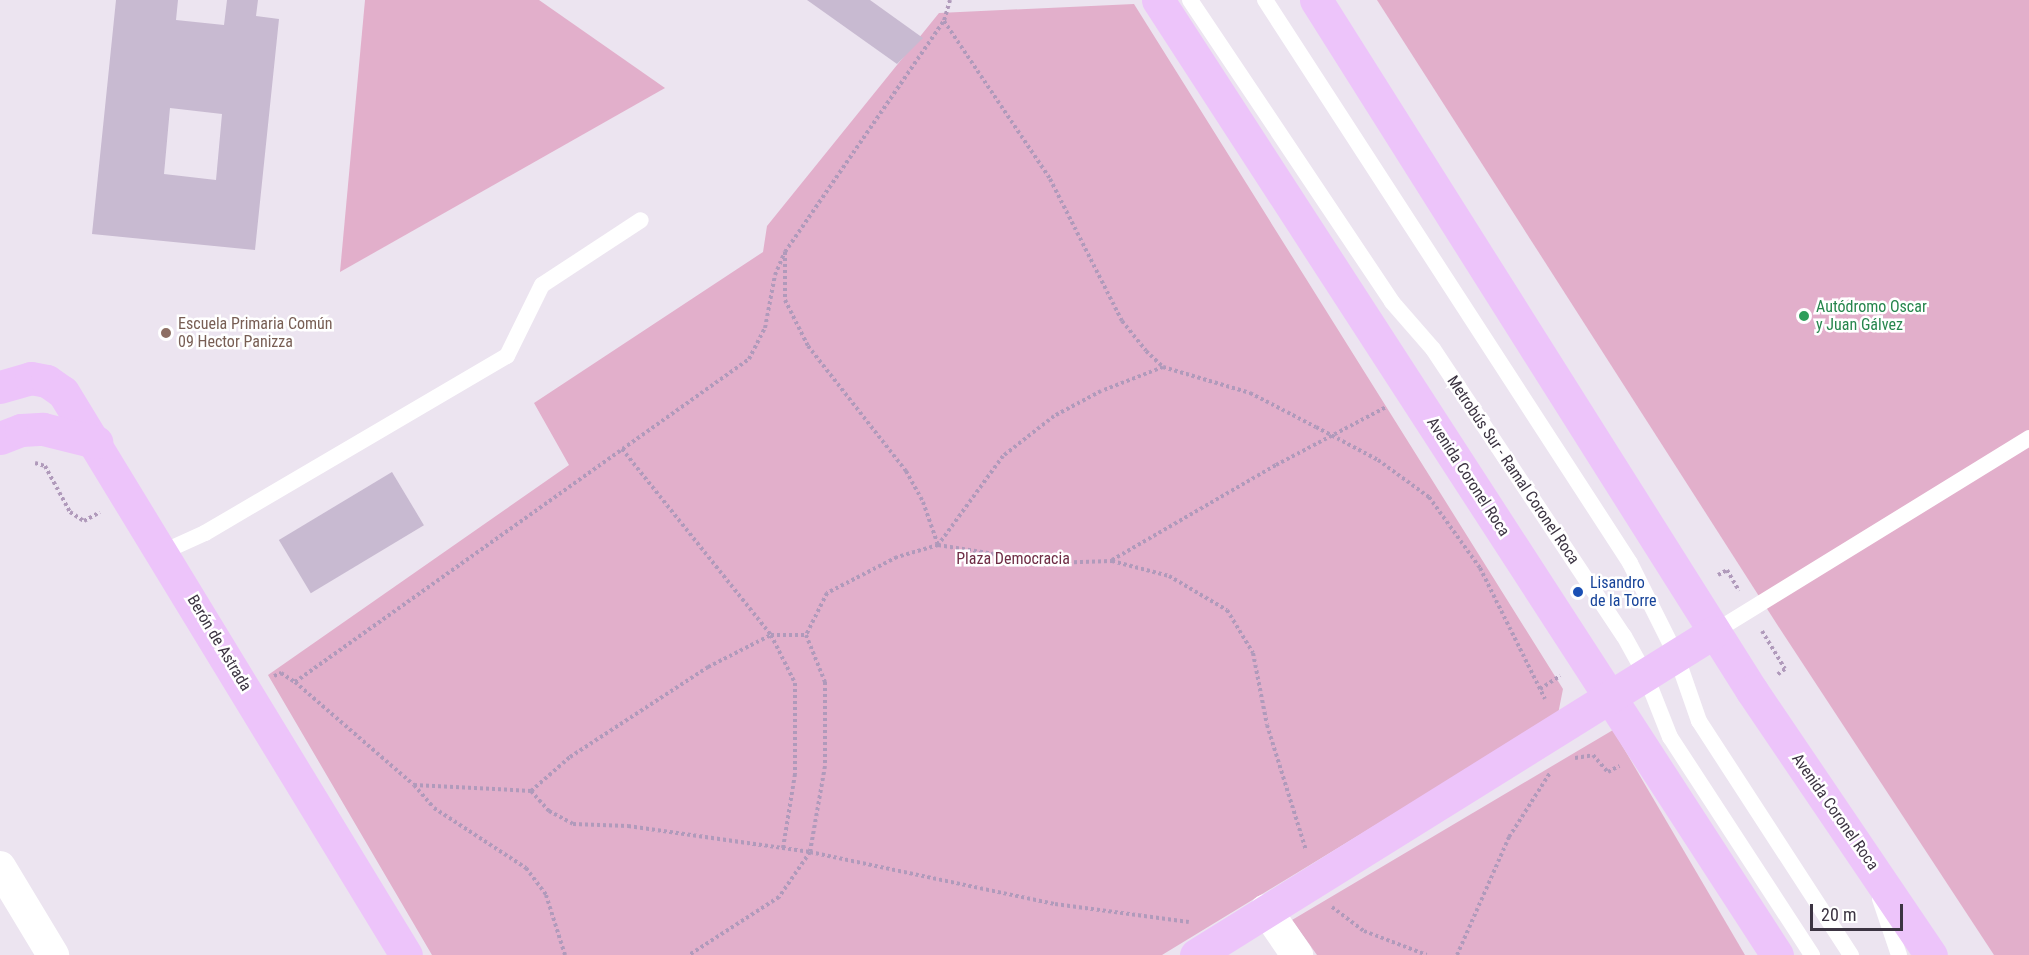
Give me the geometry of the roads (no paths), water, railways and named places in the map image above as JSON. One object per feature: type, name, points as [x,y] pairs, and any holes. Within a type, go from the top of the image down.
[{"type":"main road","name":"Avenida Coronel Roca","points":[[1158,0],[1777,955]]},
{"type":"main road","name":"Avenida Coronel Roca","points":[[1316,0],[1714,632],[1865,854],[1930,955]]},
{"type":"main road","name":"Berón de Astrada","points":[[0,387],[31,378],[47,381],[63,392],[129,495],[406,955]]},
{"type":"main road","points":[[11,449],[21,430],[43,429],[96,442]]},
{"type":"main road","points":[[1196,955],[1714,632]]},
{"type":"street","points":[[0,867],[46,953]]},
{"type":"street","points":[[1266,910],[1297,955]]},
{"type":"lane","name":"Metrobús Sur - Ramal Coronel Roca","points":[[1190,0],[1392,302],[1439,358],[1645,674],[1670,737],[1812,955]]},
{"type":"lane","points":[[1265,0],[1630,563],[1676,655],[1698,721],[1851,955]]},
{"type":"lane","points":[[163,552],[205,533],[507,356],[542,285],[641,220]]},
{"type":"lane","points":[[1714,632],[2029,438]]},
{"type":"lane","points":[[1865,854],[1899,955]]},
{"type":"place","name":"Autódromo Oscar y Juan Gálvez","points":[[1804,316]]},
{"type":"place","name":"Escuela Primaria Común 09 Hector Panizza","points":[[166,333]]},
{"type":"place","name":"Lisandro de la Torre","points":[[1578,592]]},
{"type":"park label","name":"Plaza Democracia","points":[[1013,559]]}]
